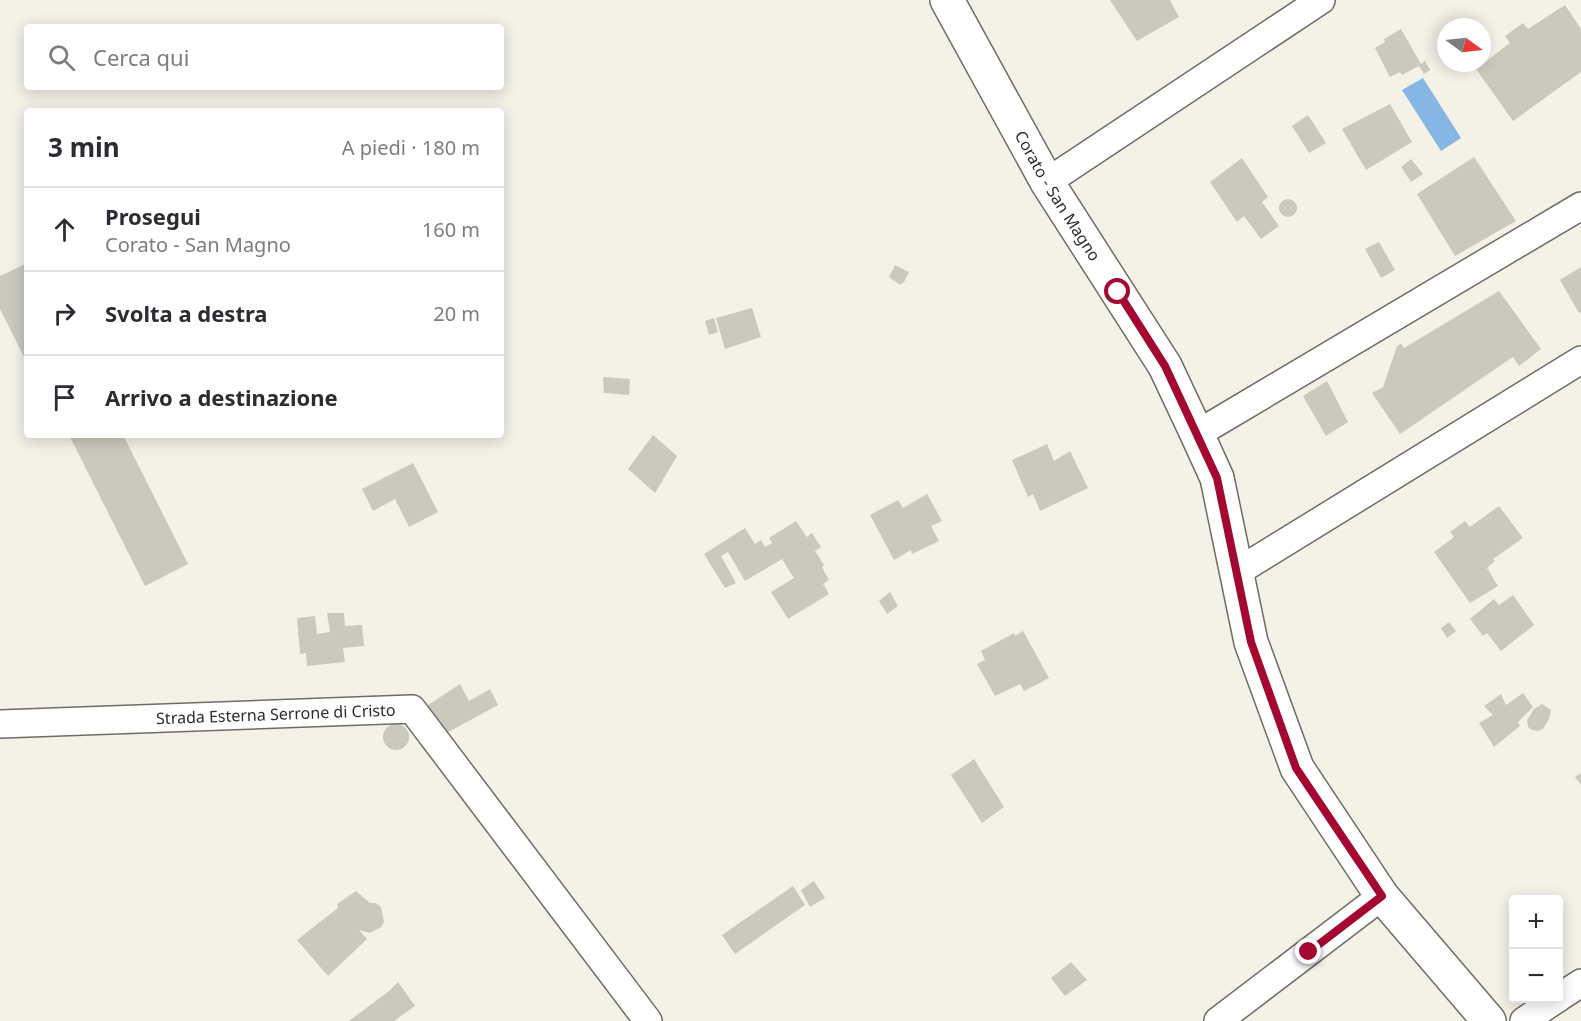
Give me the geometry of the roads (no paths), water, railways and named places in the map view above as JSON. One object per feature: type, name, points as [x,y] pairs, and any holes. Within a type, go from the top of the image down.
[{"type":"main road","name":"Corato - San Magno","points":[[947,0],[1047,182],[1165,366],[1217,478],[1251,642],[1296,768],[1382,896],[1489,1021]]},
{"type":"street","points":[[1047,182],[1321,0]]},
{"type":"street","points":[[1197,434],[1581,206]]},
{"type":"street","points":[[1237,572],[1581,360]]},
{"type":"street","name":"Strada Esterna Serrone di Cristo","points":[[0,724],[412,709],[648,1021]]},
{"type":"street","points":[[1218,1021],[1382,896]]},
{"type":"street","points":[[1563,995],[1581,983]]},
{"type":"street","points":[[1524,1021],[1551,1003]]},
{"type":"water","points":[[1423,78],[1461,138],[1441,151],[1402,90]]}]
